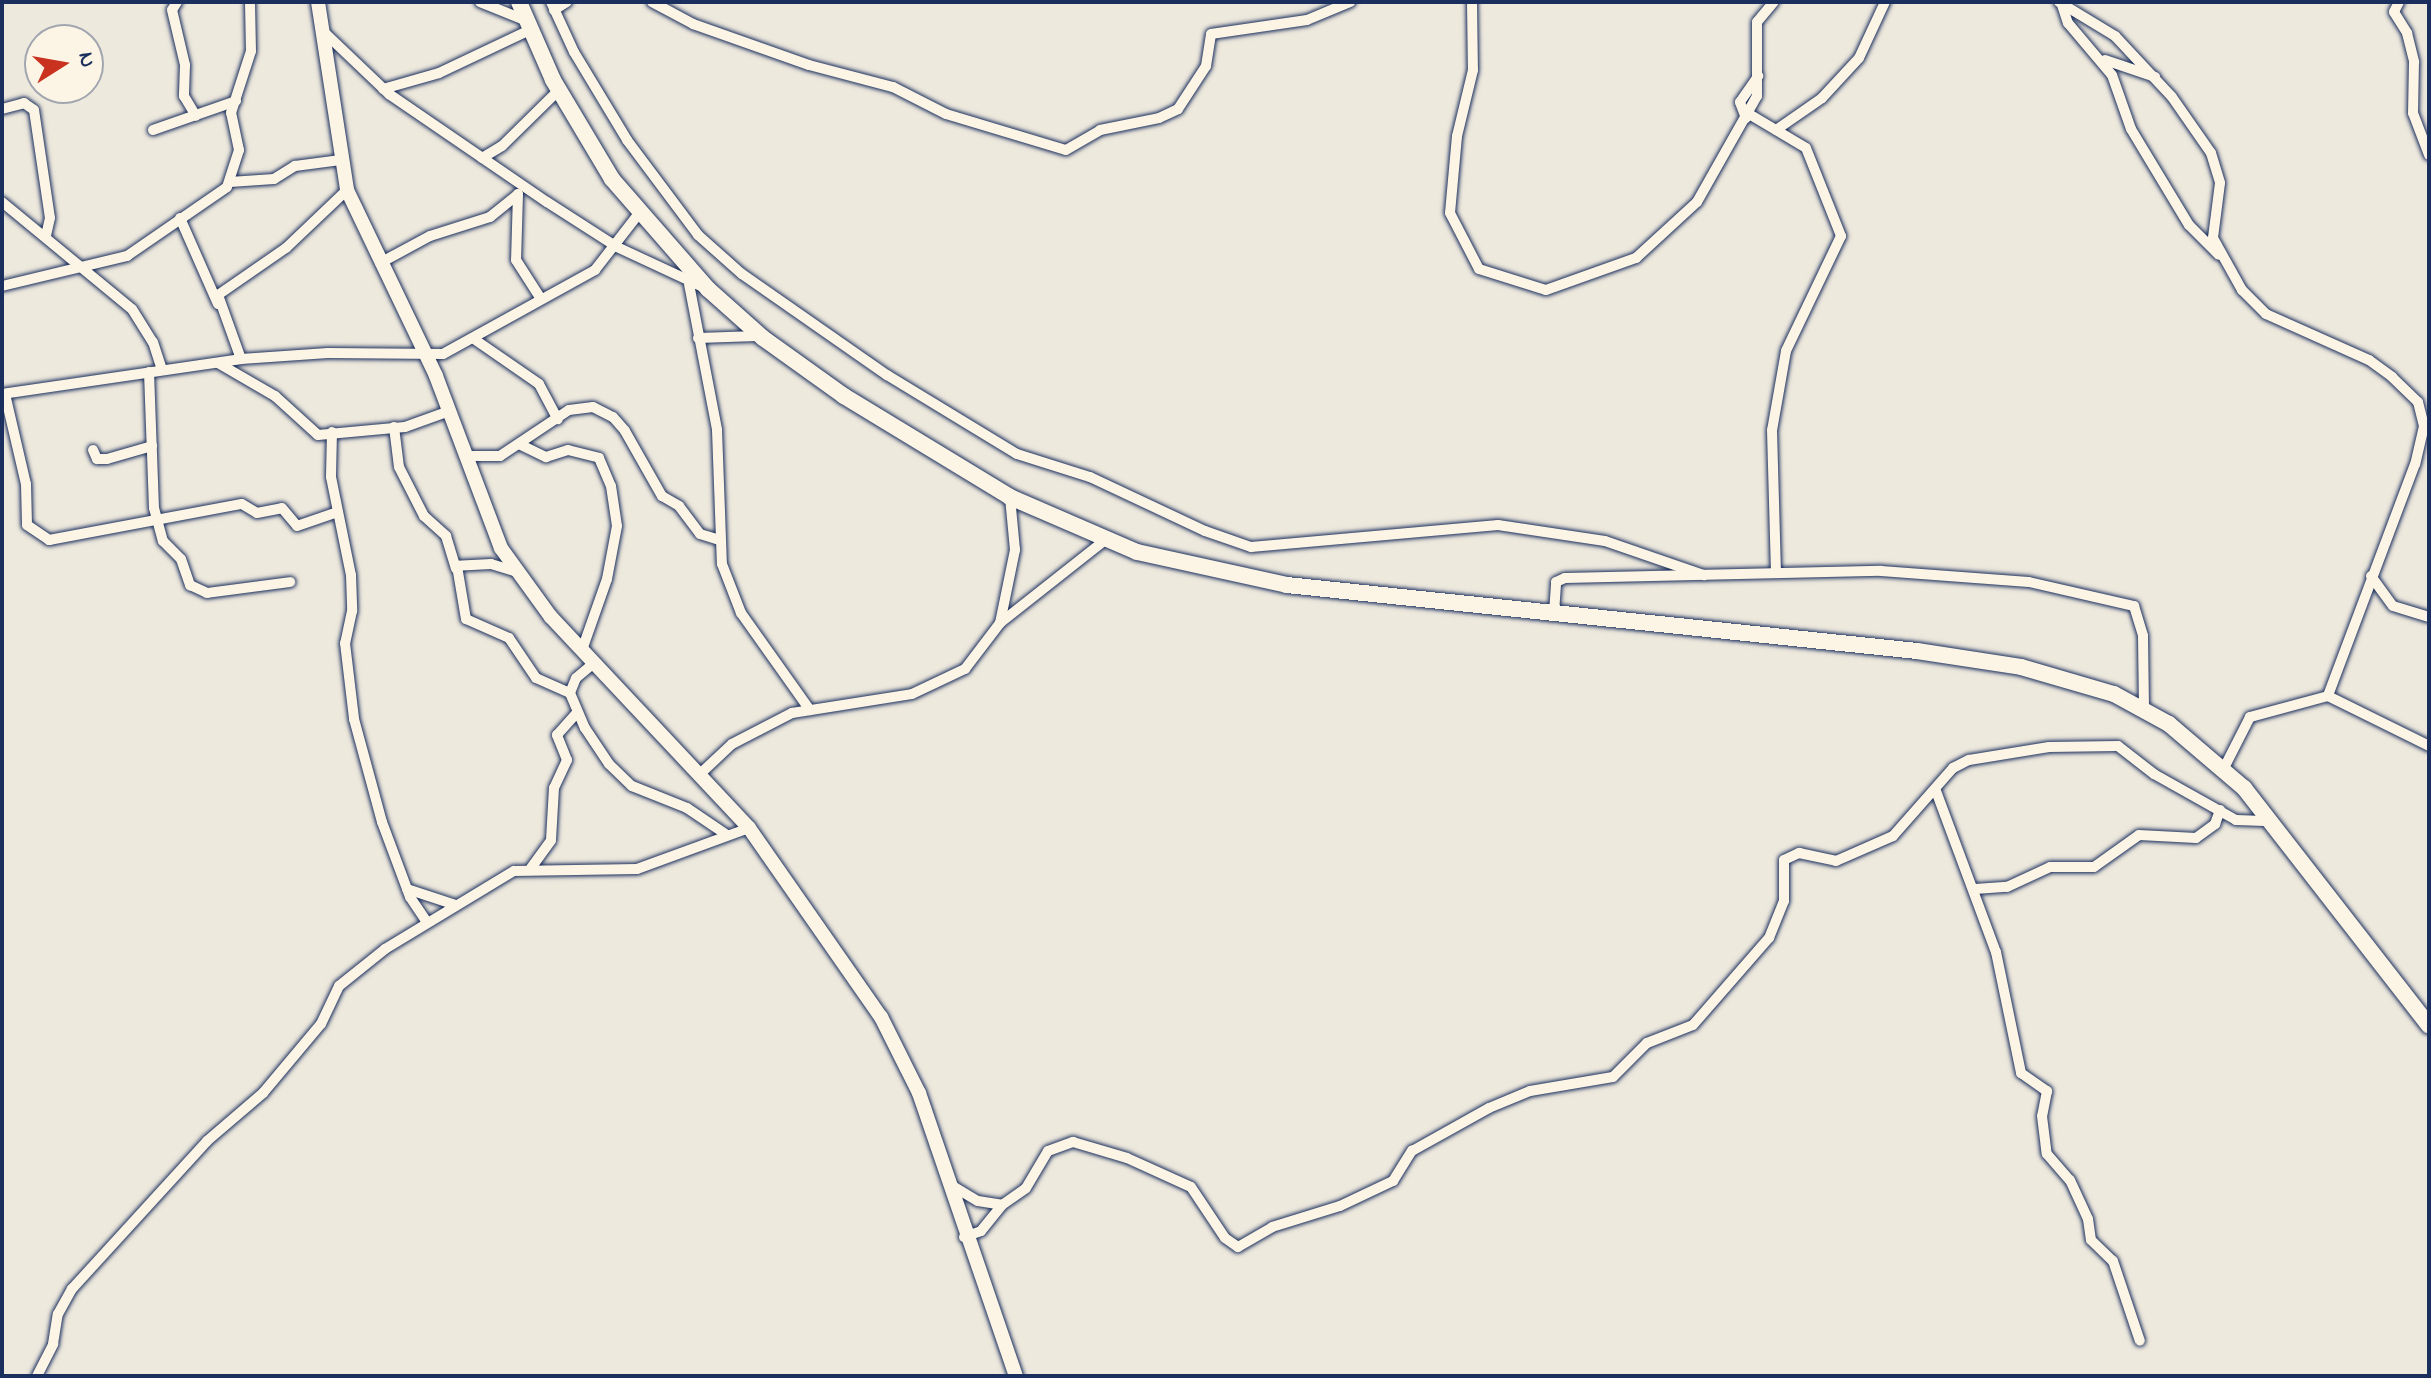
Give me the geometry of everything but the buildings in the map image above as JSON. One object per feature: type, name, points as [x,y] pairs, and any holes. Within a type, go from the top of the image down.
[{"type":"main road","points":[[519,2],[559,90],[612,179],[708,289],[763,338],[844,396],[1010,497],[1104,541],[1179,564],[1287,585],[2010,665],[2114,694],[2144,711],[2224,768],[2271,821],[2353,934],[2429,1026]]},
{"type":"street","points":[[177,2],[172,10],[185,65],[184,96],[196,116]]},
{"type":"street","points":[[2,286],[82,265],[104,265],[127,256],[180,218],[211,202],[230,182],[239,150],[231,113],[251,51],[250,2]]},
{"type":"street","points":[[318,2],[347,190],[426,354],[514,571],[582,650],[749,828],[814,916],[903,1055],[964,1237],[1016,1376]]},
{"type":"street","points":[[480,2],[528,25]]},
{"type":"street","points":[[567,2],[553,6],[627,140],[698,235],[742,274],[887,375],[1017,454],[1090,477],[1205,531],[1251,547],[1498,525],[1605,541],[1704,575]]},
{"type":"street","points":[[652,2],[693,24],[819,68],[893,87],[946,114],[1066,150],[1100,130],[1159,118],[1178,109],[1206,66],[1211,34],[1307,20],[1350,2]]},
{"type":"street","points":[[1472,2],[1473,70],[1448,205],[1466,251],[1485,273],[1546,290],[1636,258],[1697,202],[1747,116]]},
{"type":"street","points":[[1774,2],[1758,15],[1758,76],[1740,102],[1747,116],[1798,139],[1816,165],[1841,236],[1786,351],[1772,430],[1776,573]]},
{"type":"street","points":[[1776,130],[1822,98],[1859,58],[1885,2]]},
{"type":"street","points":[[2399,2],[2394,12],[2407,33],[2414,62],[2413,113],[2428,151]]},
{"type":"street","points":[[2061,3],[2068,23],[2102,58],[2134,74],[2155,77]]},
{"type":"street","points":[[2061,3],[2115,36],[2155,77],[2215,162],[2220,183],[2212,223],[2220,257]]},
{"type":"street","points":[[383,89],[439,73],[528,25]]},
{"type":"street","points":[[322,31],[383,89],[522,190],[617,247],[689,284],[708,289]]},
{"type":"street","points":[[2102,58],[2131,129],[2189,225],[2220,257],[2266,314],[2369,360],[2414,397],[2425,419],[2415,464],[2328,696]]},
{"type":"street","points":[[482,158],[515,134],[559,90]]},
{"type":"street","points":[[153,130],[236,101]]},
{"type":"street","points":[[2,109],[27,103],[34,110],[50,218],[46,235]]},
{"type":"street","points":[[230,182],[274,179],[295,166],[341,160]]},
{"type":"street","points":[[219,305],[218,295],[236,278],[286,248],[347,190]]},
{"type":"street","points":[[380,263],[430,236],[490,217],[522,190]]},
{"type":"street","points":[[522,190],[516,260],[541,299]]},
{"type":"street","points":[[2,202],[82,265],[140,318],[162,370]]},
{"type":"street","points":[[338,512],[297,526],[282,508],[257,513],[248,504],[54,541],[32,530],[4,394],[241,359],[443,354],[595,270],[617,247],[640,212]]},
{"type":"street","points":[[180,218],[241,359]]},
{"type":"street","points":[[689,284],[717,430],[722,564],[741,613],[810,710]]},
{"type":"street","points":[[698,338],[743,333],[763,338]]},
{"type":"street","points":[[474,339],[539,384],[558,419]]},
{"type":"street","points":[[216,362],[275,396],[314,433],[426,423],[447,412]]},
{"type":"street","points":[[149,372],[158,523],[163,541],[177,552],[190,585],[199,593],[290,582]]},
{"type":"street","points":[[465,456],[490,460],[586,406],[613,417],[662,496],[679,506],[700,534],[720,540]]},
{"type":"street","points":[[394,427],[399,467],[424,516],[446,536],[467,621],[509,638],[536,678],[570,693]]},
{"type":"street","points":[[332,432],[335,455],[331,471],[351,575],[352,611],[345,643],[354,719],[369,782],[407,889],[427,922]]},
{"type":"street","points":[[521,445],[546,457],[568,450],[599,458],[611,486],[617,526],[607,579],[582,650]]},
{"type":"street","points":[[93,450],[97,459],[107,459],[152,446]]},
{"type":"street","points":[[1000,623],[1015,550],[1010,497]]},
{"type":"street","points":[[700,774],[752,732],[810,710],[912,694],[939,683],[980,655],[1000,623],[1104,541]]},
{"type":"street","points":[[456,568],[488,563],[514,571]]},
{"type":"street","points":[[1554,613],[1556,582],[1565,578],[1776,573],[1985,576],[2089,592],[2134,606],[2143,636],[2144,711]]},
{"type":"street","points":[[2371,576],[2393,606],[2429,617]]},
{"type":"street","points":[[594,663],[576,678],[570,693],[577,713],[622,779],[687,808],[727,835]]},
{"type":"street","points":[[2224,768],[2250,717],[2328,696],[2429,746]]},
{"type":"street","points":[[531,868],[551,840],[554,788],[567,760],[557,735],[577,713]]},
{"type":"street","points":[[964,1237],[981,1231],[1002,1205],[1026,1188],[1048,1151],[1073,1142],[1118,1155],[1191,1187],[1225,1238],[1238,1247],[1272,1227],[1340,1206],[1393,1181],[1412,1151],[1489,1108],[1530,1091],[1613,1077],[1647,1043],[1686,1030],[1769,938],[1784,901],[1784,860],[1799,853],[1836,861],[1881,842],[1936,791],[1953,768],[1969,760],[2049,747],[2107,745],[2124,748],[2154,774],[2243,822],[2271,821]]},
{"type":"street","points":[[1936,791],[1996,952],[2021,1073],[2047,1091],[2042,1116],[2047,1154],[2070,1180],[2088,1219],[2091,1240],[2113,1261],[2131,1327],[2140,1341]]},
{"type":"street","points":[[1975,889],[2007,887],[2050,867],[2094,867],[2139,835],[2196,838],[2215,824],[2220,810]]},
{"type":"street","points":[[37,1376],[53,1344],[62,1305],[90,1268],[207,1141],[263,1093],[321,1024],[339,986],[427,922],[502,875],[531,868],[637,869],[749,828]]},
{"type":"street","points":[[407,889],[456,905]]},
{"type":"street","points":[[948,1183],[978,1201],[1002,1205]]}]
